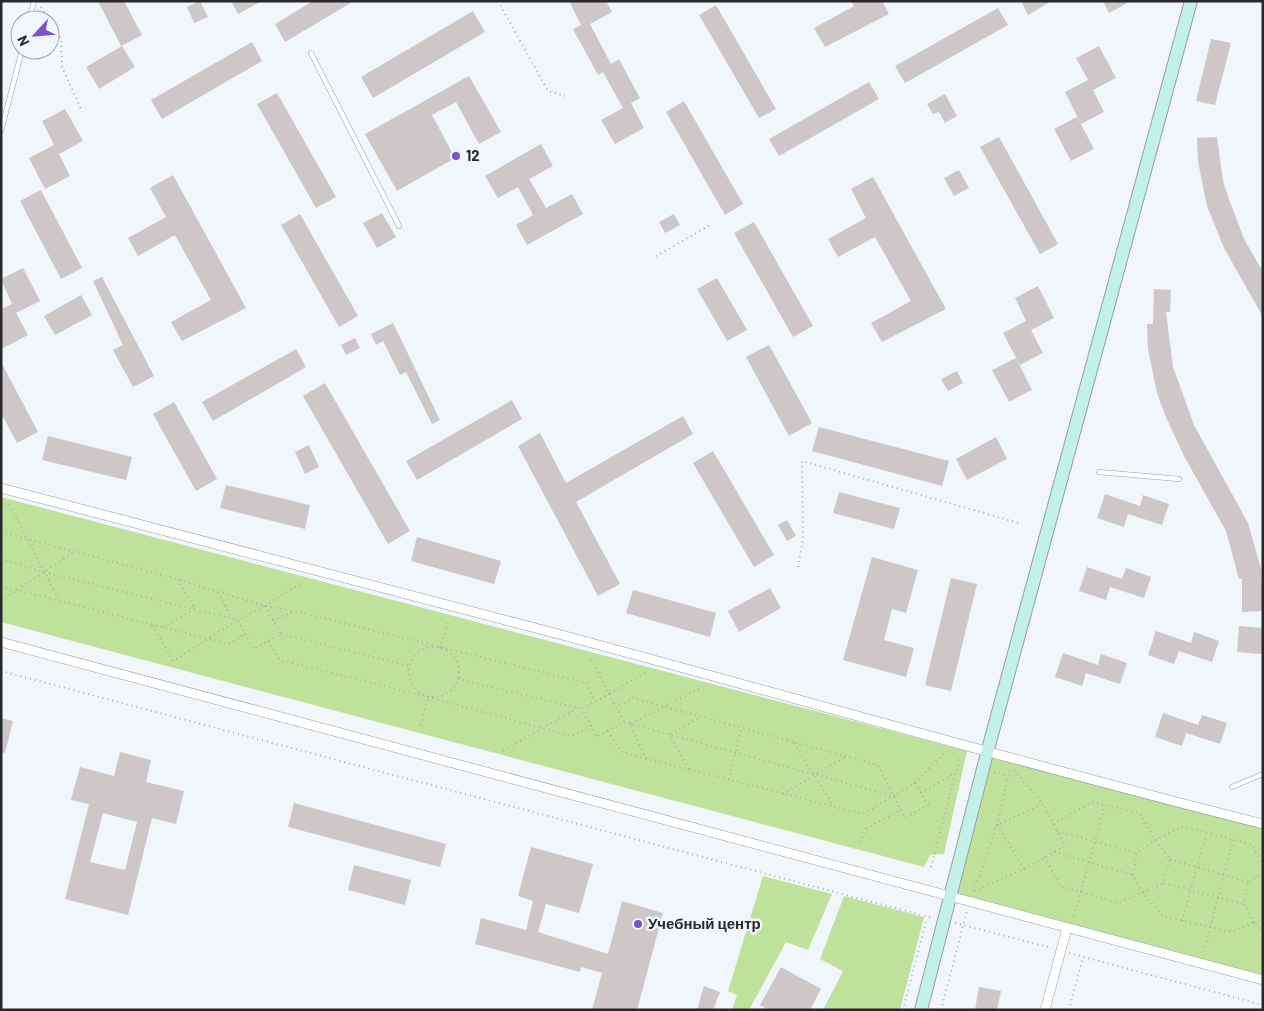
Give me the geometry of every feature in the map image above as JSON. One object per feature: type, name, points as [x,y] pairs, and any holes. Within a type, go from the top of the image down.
[{"type":"street","points":[[922,1010],[987,753],[1191,1]]},
{"type":"street","points":[[1,488],[774,692],[987,753],[1263,824]]},
{"type":"street","points":[[1,642],[952,895],[1067,928],[1263,980]]},
{"type":"street","points":[[1045,1010],[1067,928]]},
{"type":"lane","points":[[311,53],[399,226]]},
{"type":"lane","points":[[1,131],[19,60]]},
{"type":"lane","points":[[1099,472],[1179,478]]},
{"type":"lane","points":[[1232,787],[1263,774]]},
{"type":"path","points":[[35,1],[56,27],[62,40],[62,68],[81,109]]},
{"type":"path","points":[[498,1],[548,91],[565,96]]},
{"type":"path","points":[[656,256],[712,224]]},
{"type":"path","points":[[798,567],[803,538],[802,461],[1018,523]]},
{"type":"path","points":[[1,509],[9,504],[59,600]]},
{"type":"path","points":[[1,532],[177,579],[265,606],[294,611],[587,683],[595,701]]},
{"type":"path","points":[[1,601],[75,552]]},
{"type":"path","points":[[1,559],[44,572],[238,620]]},
{"type":"path","points":[[177,579],[195,609]]},
{"type":"path","points":[[153,625],[173,661],[238,620],[304,582]]},
{"type":"path","points":[[1,586],[228,644],[245,634]]},
{"type":"path","points":[[217,591],[232,619]]},
{"type":"path","points":[[265,606],[281,634]]},
{"type":"path","points":[[163,627],[195,609]]},
{"type":"path","points":[[273,620],[294,611]]},
{"type":"path","points":[[238,620],[253,649],[281,634],[409,666]]},
{"type":"path","points":[[440,648],[449,620]]},
{"type":"path","points":[[268,641],[280,660],[428,697],[571,736],[591,726]]},
{"type":"path","points":[[440,648],[453,656],[459,671],[458,679],[456,686],[444,696],[428,697],[421,694],[410,682],[409,666],[412,659],[425,649],[440,648]]},
{"type":"path","points":[[590,659],[624,722],[893,796]]},
{"type":"path","points":[[1,671],[935,918]]},
{"type":"path","points":[[458,679],[582,708],[646,672]]},
{"type":"path","points":[[630,724],[703,687]]},
{"type":"path","points":[[422,725],[428,697]]},
{"type":"path","points":[[616,707],[633,698],[878,765],[906,818],[928,805],[915,783]]},
{"type":"path","points":[[503,751],[577,708]]},
{"type":"path","points":[[582,708],[597,737],[624,722]]},
{"type":"path","points":[[670,735],[701,717]]},
{"type":"path","points":[[630,724],[646,759]]},
{"type":"path","points":[[729,780],[741,728]]},
{"type":"path","points":[[608,732],[621,752],[863,814],[915,783],[946,752]]},
{"type":"path","points":[[670,735],[689,770]]},
{"type":"path","points":[[793,742],[834,806]]},
{"type":"path","points":[[931,867],[960,754]]},
{"type":"path","points":[[783,794],[846,756]]},
{"type":"path","points":[[1010,766],[1043,804],[1065,846],[1024,869],[974,891],[997,825],[1010,766]]},
{"type":"path","points":[[993,772],[1008,776]]},
{"type":"path","points":[[921,793],[955,774]]},
{"type":"path","points":[[1053,824],[1092,802],[1140,813],[1155,840],[1170,859],[1248,882]]},
{"type":"path","points":[[997,825],[1043,804]]},
{"type":"path","points":[[1074,916],[1105,805]]},
{"type":"path","points":[[859,842],[867,828],[901,810]]},
{"type":"path","points":[[997,825],[1024,869]]},
{"type":"path","points":[[1132,875],[1137,854],[1155,840],[1184,826],[1252,846],[1263,864]]},
{"type":"path","points":[[1057,831],[1137,854]]},
{"type":"path","points":[[1182,921],[1206,833]]},
{"type":"path","points":[[1205,947],[1233,840]]},
{"type":"path","points":[[1054,852],[1132,875],[1143,893],[1163,916],[1232,932],[1263,918]]},
{"type":"path","points":[[1045,858],[1060,886],[1118,903],[1164,883],[1244,904]]},
{"type":"path","points":[[1164,883],[1170,859]]},
{"type":"path","points":[[1263,872],[1248,882],[1244,904],[1254,922],[1263,932]]},
{"type":"path","points":[[942,1010],[967,911]]},
{"type":"path","points":[[903,1010],[928,917]]},
{"type":"path","points":[[955,923],[1053,948]]},
{"type":"path","points":[[1067,952],[1263,1004]]},
{"type":"path","points":[[1069,1010],[1084,957]]},
{"type":"green space","points":[[1,497],[967,751],[944,854],[930,855],[924,867],[1,622]]},
{"type":"green space","points":[[987,753],[1263,824],[1263,980],[952,895]]},
{"type":"green space","points":[[763,876],[832,894],[808,950],[786,942],[749,1010],[732,1010],[737,995],[728,991]]},
{"type":"green space","points":[[844,896],[924,917],[900,1010],[823,1010],[843,971],[820,959]]},
{"type":"building","points":[[98,1],[124,1],[142,35],[121,46]]},
{"type":"building","points":[[200,1],[208,17],[194,23],[187,7]]},
{"type":"building","points":[[231,1],[262,1],[238,14]]},
{"type":"building","points":[[313,1],[354,1],[285,42],[275,24]]},
{"type":"building","points":[[569,1],[606,1],[612,12],[590,24],[611,64],[619,59],[640,98],[631,103],[644,128],[615,144],[601,120],[623,108],[603,72],[598,75],[573,29],[581,25]]},
{"type":"building","points":[[851,1],[882,1],[889,14],[825,47],[814,28],[854,6]]},
{"type":"building","points":[[1021,1],[1052,1],[1028,15]]},
{"type":"building","points":[[1103,1],[1131,1],[1109,13]]},
{"type":"building","points":[[716,5],[776,109],[759,118],[699,15]]},
{"type":"building","points":[[998,8],[1008,25],[905,83],[895,66]]},
{"type":"building","points":[[473,11],[485,32],[373,98],[361,77]]},
{"type":"building","points":[[1211,39],[1231,43],[1215,105],[1196,101]]},
{"type":"building","points":[[252,42],[262,61],[162,119],[151,100]]},
{"type":"building","points":[[122,46],[135,67],[99,89],[86,67]]},
{"type":"building","points":[[1099,46],[1116,78],[1093,90],[1104,112],[1081,124],[1065,92],[1088,80],[1076,58]]},
{"type":"building","points":[[469,76],[501,132],[479,144],[456,102],[432,115],[455,158],[397,191],[365,134]]},
{"type":"building","points":[[869,82],[879,99],[779,156],[769,139]]},
{"type":"building","points":[[277,93],[336,197],[316,208],[257,104]]},
{"type":"building","points":[[945,94],[957,116],[945,123],[939,112],[933,114],[927,104]]},
{"type":"building","points":[[684,101],[743,204],[725,215],[666,112]]},
{"type":"building","points":[[65,109],[83,141],[59,154],[70,176],[45,189],[29,158],[54,145],[42,121]]},
{"type":"building","points":[[1077,117],[1094,149],[1071,161],[1054,129]]},
{"type":"building","points":[[999,137],[1058,244],[1040,254],[980,147]]},
{"type":"building","points":[[1217,137],[1223,181],[1229,199],[1244,239],[1263,272],[1263,317],[1224,248],[1207,206],[1198,162],[1197,138]]},
{"type":"building","points":[[541,144],[553,166],[529,179],[546,208],[572,194],[583,214],[527,245],[516,225],[533,215],[518,187],[498,198],[485,176]]},
{"type":"building","points":[[959,170],[969,188],[954,196],[944,178]]},
{"type":"building","points":[[173,175],[246,308],[182,341],[171,322],[211,300],[175,235],[138,256],[128,238],[166,217],[150,188]]},
{"type":"building","points":[[873,177],[946,309],[882,342],[871,323],[911,301],[875,237],[838,257],[828,239],[866,218],[851,189]]},
{"type":"building","points":[[41,190],[82,268],[61,279],[20,201]]},
{"type":"building","points":[[382,213],[396,237],[377,248],[363,223]]},
{"type":"building","points":[[300,214],[358,316],[339,327],[281,225]]},
{"type":"building","points":[[674,214],[680,225],[665,233],[659,222]]},
{"type":"building","points":[[754,222],[813,326],[793,337],[734,233]]},
{"type":"building","points":[[23,268],[40,301],[16,313],[28,335],[1,349],[1,309],[12,304],[1,279]]},
{"type":"building","points":[[102,277],[154,376],[133,387],[113,350],[123,345],[93,281]]},
{"type":"building","points":[[717,278],[747,330],[727,341],[697,289]]},
{"type":"building","points":[[1038,286],[1054,318],[1031,330],[1043,353],[1020,365],[1003,333],[1026,321],[1015,298]]},
{"type":"building","points":[[1154,289],[1171,290],[1170,312],[1166,312],[1173,367],[1194,425],[1248,523],[1261,569],[1263,611],[1242,612],[1242,579],[1239,579],[1226,531],[1184,456],[1157,393],[1148,349],[1147,324],[1153,324]]},
{"type":"building","points":[[81,295],[92,315],[55,335],[44,316]]},
{"type":"building","points":[[393,323],[440,420],[432,424],[406,372],[400,375],[383,341],[376,345],[371,334]]},
{"type":"building","points":[[355,338],[360,348],[346,355],[341,345]]},
{"type":"building","points":[[769,345],[812,423],[789,436],[746,357]]},
{"type":"building","points":[[296,349],[306,367],[213,421],[202,402]]},
{"type":"building","points":[[1016,358],[1032,390],[1009,402],[992,370]]},
{"type":"building","points":[[1,362],[38,432],[17,443],[1,413]]},
{"type":"building","points":[[957,371],[963,383],[948,391],[941,379]]},
{"type":"building","points":[[325,383],[410,531],[388,544],[303,396]]},
{"type":"building","points":[[512,400],[522,419],[417,480],[406,461]]},
{"type":"building","points":[[174,402],[217,479],[196,491],[153,414]]},
{"type":"building","points":[[683,416],[693,434],[576,502],[620,584],[598,596],[518,446],[540,433],[566,483]]},
{"type":"building","points":[[819,427],[949,461],[942,486],[812,451]]},
{"type":"building","points":[[48,436],[132,457],[126,480],[42,460]]},
{"type":"building","points":[[996,437],[1007,459],[967,480],[956,459]]},
{"type":"building","points":[[309,445],[319,467],[305,474],[295,452]]},
{"type":"building","points":[[713,451],[774,555],[754,567],[693,463]]},
{"type":"building","points":[[226,485],[310,505],[305,529],[220,508]]},
{"type":"building","points":[[839,492],[900,508],[894,529],[833,513]]},
{"type":"building","points":[[1105,494],[1140,506],[1143,495],[1169,504],[1162,525],[1128,514],[1124,527],[1097,518]]},
{"type":"building","points":[[787,520],[796,536],[787,541],[778,525]]},
{"type":"building","points":[[417,537],[501,561],[494,584],[411,561]]},
{"type":"building","points":[[872,557],[918,570],[906,613],[892,609],[884,640],[914,648],[906,677],[843,660]]},
{"type":"building","points":[[1087,567],[1122,579],[1126,568],[1151,577],[1144,598],[1110,587],[1106,600],[1079,591]]},
{"type":"building","points":[[951,578],[977,584],[951,691],[925,685]]},
{"type":"building","points":[[770,588],[781,608],[739,632],[728,611]]},
{"type":"building","points":[[633,590],[716,613],[710,637],[626,613]]},
{"type":"building","points":[[1239,626],[1263,628],[1262,654],[1237,652]]},
{"type":"building","points":[[1156,631],[1191,643],[1194,632],[1219,641],[1212,662],[1179,651],[1174,664],[1148,655]]},
{"type":"building","points":[[1063,653],[1098,665],[1101,654],[1127,663],[1120,684],[1086,673],[1082,686],[1055,677]]},
{"type":"building","points":[[1163,713],[1198,725],[1202,715],[1227,723],[1220,744],[1186,733],[1182,746],[1155,737]]},
{"type":"building","points":[[1,718],[13,721],[5,753],[1,752]]},
{"type":"building","points":[[120,752],[151,760],[146,782],[184,791],[176,824],[152,818],[128,915],[65,899],[89,804],[71,800],[80,767],[114,776]],"holes":[[[103,813],[137,822],[125,870],[90,862]]]},
{"type":"building","points":[[294,803],[446,844],[440,867],[288,827]]},
{"type":"building","name":"Учебный центр","points":[[531,847],[593,864],[579,913],[546,904],[538,932],[608,954],[622,901],[663,913],[637,1010],[592,1010],[602,973],[581,967],[580,972],[475,944],[481,918],[526,930],[533,901],[518,896]]},
{"type":"building","points":[[354,865],[411,880],[405,905],[348,890]]},
{"type":"building","points":[[781,967],[821,989],[810,1010],[769,1010],[760,1005]]},
{"type":"building","points":[[704,986],[720,992],[713,1010],[697,1010]]},
{"type":"building","points":[[979,987],[1001,991],[997,1010],[975,1010]]},
{"type":"place","name":"12","points":[[456,156]]},
{"type":"place","name":"Учебный центр","points":[[638,924]]}]
